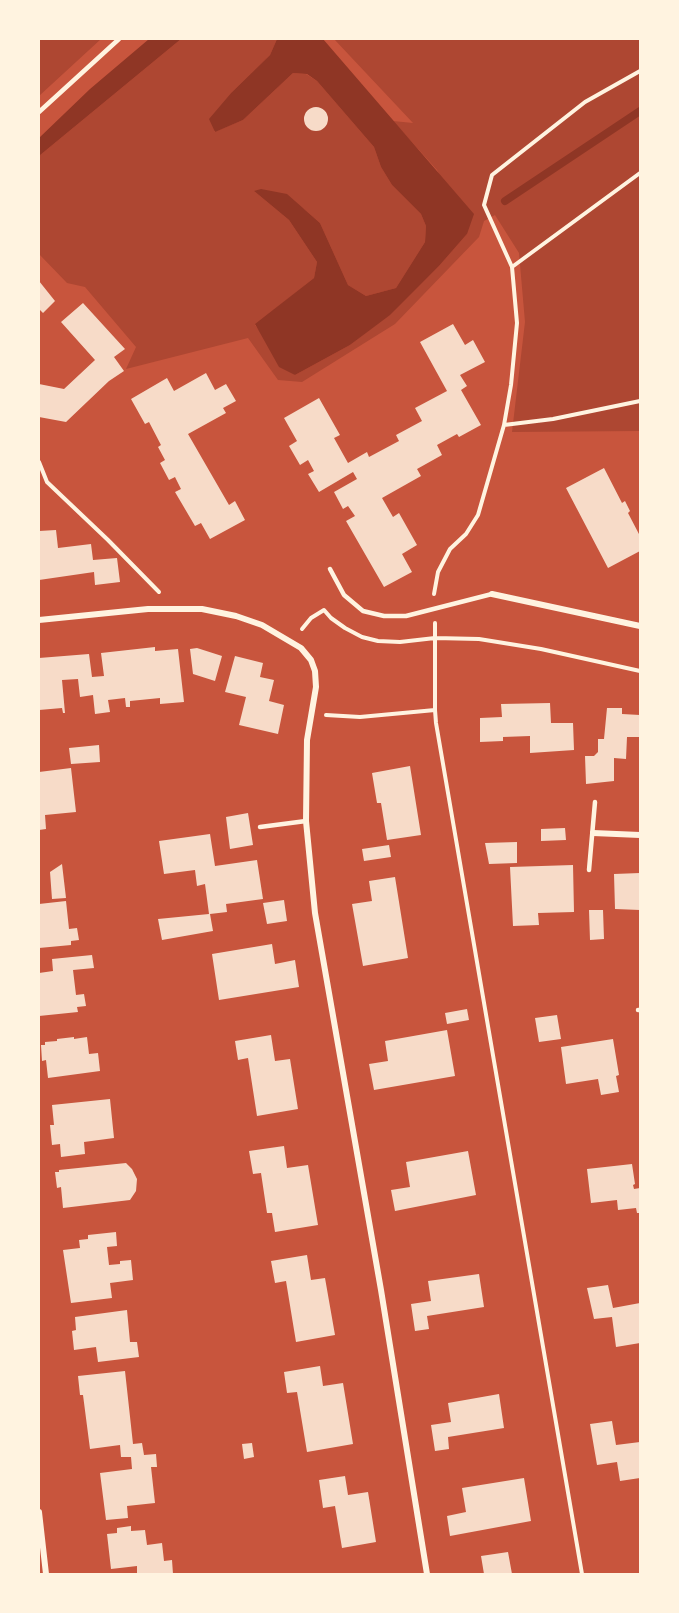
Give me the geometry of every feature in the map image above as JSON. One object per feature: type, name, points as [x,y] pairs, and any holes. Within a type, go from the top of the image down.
[{"type":"street","points":[[492,594],[640,626]]},
{"type":"street","points":[[39,620],[174,607],[202,609],[236,616],[262,626],[301,648],[311,660],[315,671],[316,687],[305,768],[306,821],[315,913],[381,1290],[426,1574]]},
{"type":"street","points":[[593,833],[640,835]]},
{"type":"street","points":[[39,1512],[46,1574]]},
{"type":"lane","points":[[39,112],[119,39]]},
{"type":"lane","points":[[330,569],[344,595],[363,611],[384,616],[406,616],[492,594]]},
{"type":"lane","points":[[589,870],[595,802]]},
{"type":"lane","points":[[260,827],[306,821]]},
{"type":"path","points":[[582,1574],[436,723],[434,589],[438,572],[450,549],[466,534],[478,516],[504,424],[511,385],[517,323],[513,267],[484,205],[492,175],[585,102],[640,71]]},
{"type":"path","points":[[513,267],[640,172]]},
{"type":"path","points":[[504,424],[553,419],[640,401]]},
{"type":"path","points":[[39,462],[47,482],[174,607]]},
{"type":"path","points":[[291,642],[311,618],[324,610],[345,628],[362,637],[378,641],[400,642],[435,638],[479,639],[640,671]]},
{"type":"path","points":[[311,714],[360,717],[435,710]]},
{"type":"shaded area","points":[[39,39],[101,39],[39,96]]},
{"type":"shaded area","points":[[149,39],[181,39],[39,156],[39,138],[90,89]]},
{"type":"shaded area","points":[[181,39],[277,39],[270,55],[232,92],[214,132],[243,120],[293,73],[306,74],[317,81],[374,147],[381,167],[392,185],[421,214],[426,226],[425,242],[396,288],[366,296],[348,285],[320,223],[304,209],[254,191],[289,220],[317,262],[314,278],[255,325],[295,375],[350,345],[390,314],[439,266],[467,234],[437,170],[393,121],[413,123],[334,39],[640,39],[640,431],[512,432],[525,322],[519,253],[495,215],[484,221],[479,237],[395,324],[302,382],[278,380],[248,338],[126,369],[136,347],[85,287],[67,283],[39,254],[39,156]]},
{"type":"shaded area","points":[[277,39],[323,39],[474,214],[467,234],[390,315],[350,345],[295,375],[279,367],[255,324],[314,278],[317,262],[289,220],[254,191],[261,189],[287,194],[320,223],[348,285],[366,296],[396,288],[425,242],[426,226],[421,214],[392,185],[381,167],[374,147],[317,81],[307,74],[293,73],[243,120],[215,132],[209,119],[232,92],[270,55]]},
{"type":"building","points":[[316,107],[325,110],[328,119],[325,128],[316,131],[307,128],[304,119],[307,110]]},
{"type":"building","points":[[39,281],[55,301],[43,313],[39,309]]},
{"type":"building","points":[[83,303],[125,349],[114,357],[124,371],[109,381],[66,422],[39,417],[39,384],[64,389],[95,360],[61,322]]},
{"type":"building","points":[[453,324],[465,345],[473,340],[485,362],[460,375],[467,386],[461,390],[481,425],[459,437],[457,434],[437,445],[442,455],[417,469],[421,476],[382,498],[393,517],[399,513],[417,545],[402,554],[412,572],[384,587],[346,521],[355,516],[348,506],[343,509],[334,492],[357,479],[353,472],[319,492],[308,474],[314,471],[308,460],[300,465],[289,446],[297,441],[284,418],[319,398],[340,435],[334,438],[348,463],[367,452],[369,457],[399,441],[396,435],[422,421],[415,408],[447,391],[420,342]]},
{"type":"building","points":[[206,373],[215,390],[226,384],[236,401],[223,408],[226,413],[188,434],[229,505],[235,501],[245,520],[210,539],[201,523],[195,526],[175,492],[181,489],[175,477],[169,480],[160,463],[165,460],[158,447],[161,445],[149,422],[145,424],[131,399],[167,378],[174,391]]},
{"type":"building","points":[[604,468],[622,503],[625,501],[630,511],[628,513],[640,536],[640,551],[608,568],[566,488]]},
{"type":"building","points":[[56,530],[58,548],[91,544],[93,560],[117,558],[120,582],[95,585],[94,572],[39,580],[39,531]]},
{"type":"building","points":[[155,647],[155,651],[178,649],[184,702],[160,704],[160,698],[130,701],[130,707],[126,707],[125,698],[108,700],[110,712],[95,714],[93,695],[80,697],[78,679],[62,680],[65,713],[62,708],[39,710],[39,658],[89,654],[92,677],[104,676],[101,653]]},
{"type":"building","points":[[197,648],[222,656],[215,681],[193,674],[190,649]]},
{"type":"building","points":[[235,656],[263,663],[260,677],[274,680],[269,701],[284,705],[278,734],[239,725],[246,697],[225,692]]},
{"type":"building","points":[[550,703],[551,723],[573,723],[574,750],[530,753],[530,736],[503,737],[503,741],[480,742],[480,718],[502,717],[501,704]]},
{"type":"building","points":[[607,708],[622,708],[622,714],[640,715],[640,737],[627,737],[626,759],[614,758],[614,781],[586,784],[585,756],[594,756],[598,752],[598,739],[604,739]]},
{"type":"building","points":[[99,745],[100,762],[71,764],[69,748]]},
{"type":"building","points":[[410,766],[421,835],[387,840],[381,803],[377,803],[372,773]]},
{"type":"building","points":[[71,768],[76,812],[45,815],[46,829],[39,830],[39,772]]},
{"type":"building","points":[[248,813],[253,845],[230,849],[226,817]]},
{"type":"building","points":[[565,828],[566,840],[541,841],[541,829]]},
{"type":"building","points":[[210,834],[215,866],[257,860],[263,899],[226,904],[227,912],[210,914],[213,931],[162,940],[158,919],[209,914],[205,884],[197,886],[195,870],[164,874],[159,841]]},
{"type":"building","points":[[517,842],[517,863],[489,864],[485,843]]},
{"type":"building","points":[[389,845],[391,857],[364,861],[362,849]]},
{"type":"building","points":[[62,864],[66,898],[52,899],[50,872]]},
{"type":"building","points":[[573,865],[574,912],[538,913],[539,925],[513,926],[510,867]]},
{"type":"building","points":[[640,873],[640,910],[615,909],[614,874]]},
{"type":"building","points":[[395,877],[408,958],[363,966],[352,904],[372,901],[369,881]]},
{"type":"building","points":[[284,900],[287,921],[267,924],[263,903]]},
{"type":"building","points":[[66,901],[69,929],[77,928],[79,940],[71,941],[71,945],[39,948],[39,904]]},
{"type":"building","points":[[589,910],[603,910],[604,939],[590,940]]},
{"type":"building","points":[[272,944],[275,964],[295,960],[299,987],[219,1000],[212,954]]},
{"type":"building","points":[[92,955],[94,968],[73,970],[76,995],[84,994],[86,1006],[77,1007],[78,1012],[39,1016],[39,973],[53,971],[52,959]]},
{"type":"building","points":[[467,1009],[469,1020],[447,1024],[445,1013]]},
{"type":"building","points":[[557,1015],[561,1039],[539,1042],[535,1018]]},
{"type":"building","points":[[447,1030],[455,1076],[374,1090],[369,1064],[388,1061],[385,1041]]},
{"type":"building","points":[[271,1035],[275,1061],[290,1059],[298,1109],[257,1116],[248,1058],[238,1060],[235,1041]]},
{"type":"building","points":[[74,1037],[74,1039],[87,1037],[89,1054],[98,1053],[100,1071],[48,1078],[46,1060],[42,1061],[41,1045],[45,1045],[45,1042],[57,1041],[57,1039]]},
{"type":"building","points":[[613,1039],[619,1075],[616,1076],[619,1092],[601,1095],[598,1079],[566,1084],[561,1047]]},
{"type":"building","points":[[110,1099],[114,1138],[84,1142],[85,1154],[61,1157],[60,1144],[52,1145],[50,1125],[54,1125],[52,1105]]},
{"type":"building","points":[[284,1146],[287,1168],[308,1165],[318,1225],[275,1232],[272,1213],[267,1213],[261,1173],[253,1174],[249,1151]]},
{"type":"building","points":[[468,1151],[476,1195],[395,1211],[391,1190],[410,1187],[406,1162]]},
{"type":"building","points":[[126,1163],[137,1179],[136,1191],[130,1200],[63,1208],[61,1187],[57,1188],[55,1172]]},
{"type":"building","points":[[632,1164],[634,1189],[640,1188],[640,1213],[637,1213],[636,1208],[618,1210],[617,1200],[591,1203],[587,1169]]},
{"type":"building","points":[[116,1232],[117,1246],[107,1247],[109,1265],[131,1260],[133,1280],[110,1283],[112,1298],[71,1303],[63,1250],[80,1248],[79,1240],[88,1239],[88,1235]]},
{"type":"building","points":[[307,1255],[311,1280],[325,1278],[335,1335],[296,1342],[286,1281],[275,1283],[271,1261]]},
{"type":"building","points":[[479,1274],[484,1307],[427,1316],[429,1329],[415,1331],[411,1304],[431,1301],[428,1281]]},
{"type":"building","points":[[608,1285],[613,1308],[640,1303],[640,1343],[616,1347],[612,1317],[594,1319],[587,1288]]},
{"type":"building","points":[[127,1310],[130,1342],[137,1342],[139,1357],[98,1362],[96,1347],[74,1350],[72,1331],[76,1330],[75,1317]]},
{"type":"building","points":[[320,1366],[323,1386],[343,1383],[353,1444],[307,1452],[297,1392],[287,1393],[284,1372]]},
{"type":"building","points":[[125,1371],[133,1444],[142,1443],[144,1455],[156,1454],[157,1467],[151,1467],[155,1503],[127,1506],[128,1518],[106,1520],[100,1473],[132,1469],[131,1457],[121,1457],[120,1445],[90,1449],[83,1395],[80,1395],[78,1376]]},
{"type":"building","points":[[499,1394],[504,1428],[448,1437],[449,1449],[435,1451],[431,1425],[451,1422],[448,1403]]},
{"type":"building","points":[[612,1421],[616,1445],[640,1442],[640,1478],[620,1481],[617,1462],[597,1465],[590,1424]]},
{"type":"building","points":[[252,1443],[254,1457],[244,1459],[242,1444]]},
{"type":"building","points":[[345,1476],[348,1495],[368,1492],[376,1542],[342,1548],[335,1506],[323,1508],[319,1480]]},
{"type":"building","points":[[524,1478],[531,1521],[450,1536],[447,1516],[466,1512],[462,1488]]},
{"type":"building","points":[[131,1526],[131,1531],[145,1530],[147,1545],[162,1543],[164,1561],[172,1560],[173,1574],[137,1574],[137,1566],[111,1569],[107,1534],[117,1533],[117,1528]]},
{"type":"building","points":[[508,1552],[512,1574],[484,1574],[481,1556]]},
{"type":"waterway","points":[[505,201],[640,111]]}]
